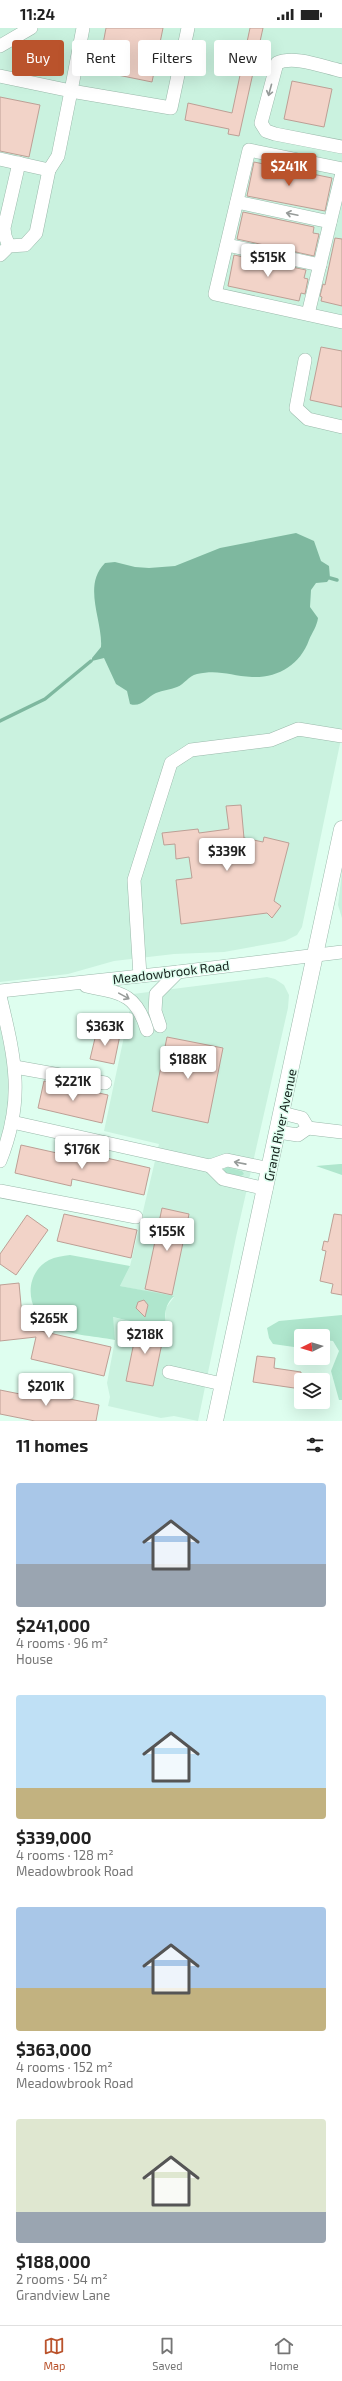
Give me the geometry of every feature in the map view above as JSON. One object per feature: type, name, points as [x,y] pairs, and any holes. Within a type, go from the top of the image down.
[{"type":"main road","name":"Grand River Avenue","points":[[215,1421],[266,1189],[342,829]]},
{"type":"street","points":[[0,46],[31,28]]},
{"type":"street","points":[[18,163],[4,228],[4,250],[25,246],[36,233],[49,170],[58,156],[83,28]]},
{"type":"street","points":[[0,76],[172,108],[188,28]]},
{"type":"street","points":[[341,144],[275,134],[266,130],[261,123],[277,63],[284,60],[293,61],[342,72]]},
{"type":"street","points":[[342,169],[249,150],[216,294],[342,322]]},
{"type":"street","points":[[0,159],[49,170]]},
{"type":"street","points":[[308,314],[342,172]]},
{"type":"street","points":[[237,202],[330,222]]},
{"type":"street","points":[[227,245],[320,265]]},
{"type":"street","points":[[305,360],[296,408],[308,419],[342,427]]},
{"type":"street","points":[[140,976],[134,880],[172,763],[191,750],[271,740],[298,729],[342,736]]},
{"type":"street","name":"Meadowbrook Road","points":[[0,991],[178,972],[342,952]]},
{"type":"street","points":[[73,983],[114,991],[126,997],[140,1009],[153,1028],[156,994],[178,972]]},
{"type":"street","points":[[0,996],[15,1067],[16,1093],[12,1122],[0,1161]]},
{"type":"street","points":[[15,1067],[105,1083]]},
{"type":"street","points":[[282,1112],[302,1118],[308,1128]]},
{"type":"street","points":[[12,1122],[210,1166],[227,1160],[270,1169]]},
{"type":"street","points":[[278,1132],[298,1135],[308,1128],[342,1132]]},
{"type":"street","points":[[210,1166],[223,1179],[266,1189]]},
{"type":"street","points":[[0,1191],[136,1217]]},
{"type":"street","points":[[169,1372],[222,1384]]},
{"type":"shaded area","points":[[0,28],[342,28],[342,734],[302,927],[297,935],[285,941],[224,952],[174,954],[114,961],[68,974],[0,982]]},
{"type":"shaded area","points":[[296,533],[314,541],[321,561],[329,566],[330,578],[327,582],[316,583],[311,590],[310,607],[318,618],[317,624],[305,649],[294,663],[287,668],[262,677],[219,672],[197,674],[191,676],[180,686],[156,693],[141,703],[134,705],[130,704],[127,691],[116,684],[104,658],[92,661],[92,658],[101,647],[101,637],[95,604],[95,582],[98,572],[105,563],[115,562],[135,567],[149,568],[175,566],[220,548]]},
{"type":"shaded area","points":[[342,872],[342,918],[338,905]]},
{"type":"shaded area","points":[[267,977],[275,979],[284,985],[289,995],[288,1008],[236,1237],[198,1421],[174,1416],[161,1418],[108,1406],[110,1397],[107,1383],[115,1340],[112,1317],[168,1330],[165,1322],[166,1308],[174,1297],[120,1286],[130,1266],[159,1144],[104,1131],[133,994]]},
{"type":"shaded area","points":[[0,1026],[8,1068],[10,1104],[0,1144]]},
{"type":"shaded area","points":[[340,1164],[342,1164],[342,1175],[316,1166]]},
{"type":"shaded area","points":[[226,1167],[242,1171],[244,1174],[241,1176],[225,1173],[224,1169]]},
{"type":"shaded area","points":[[70,1255],[130,1266],[120,1286],[174,1296],[168,1304],[165,1312],[165,1321],[168,1330],[113,1317],[115,1340],[64,1331],[56,1328],[41,1318],[32,1302],[31,1292],[35,1274],[41,1266],[49,1260],[56,1257]]},
{"type":"shaded area","points":[[342,1315],[342,1400],[339,1400],[331,1371],[339,1351],[333,1341],[330,1341],[330,1329],[294,1329],[294,1347],[273,1344],[269,1338],[267,1328],[279,1321]]},
{"type":"building","points":[[106,28],[163,28],[161,40],[138,40],[138,76],[153,76],[152,82],[123,76],[130,76],[130,40],[104,40]]},
{"type":"building","points":[[250,28],[263,28],[260,40],[247,40]]},
{"type":"building","points":[[240,76],[252,76],[239,136],[228,134],[229,129],[185,120],[188,103],[232,113]]},
{"type":"building","points":[[292,81],[332,89],[324,127],[284,119]]},
{"type":"building","points":[[0,97],[40,105],[29,157],[0,151]]},
{"type":"building","points":[[254,162],[332,178],[325,211],[247,196]]},
{"type":"building","points":[[243,212],[314,227],[313,233],[319,234],[314,256],[237,239]]},
{"type":"building","points":[[335,238],[342,239],[342,306],[321,301],[322,297],[320,296],[323,284],[325,285]]},
{"type":"building","points":[[234,255],[306,270],[304,278],[308,279],[305,294],[301,293],[299,301],[228,286]]},
{"type":"building","points":[[321,347],[342,351],[342,407],[310,400]]},
{"type":"building","points":[[241,805],[244,838],[263,842],[264,837],[289,843],[274,901],[281,906],[272,918],[267,913],[181,924],[176,880],[192,878],[189,857],[176,859],[175,844],[164,845],[162,833],[198,829],[199,833],[229,829],[226,806]]},
{"type":"building","points":[[97,1030],[120,1035],[114,1064],[90,1059]]},
{"type":"building","points":[[167,1037],[223,1048],[208,1123],[152,1111]]},
{"type":"building","points":[[44,1081],[108,1095],[102,1123],[38,1108]]},
{"type":"building","points":[[21,1145],[84,1159],[85,1153],[150,1168],[144,1195],[72,1179],[71,1186],[15,1173]]},
{"type":"building","points":[[162,1208],[189,1214],[172,1295],[145,1289]]},
{"type":"building","points":[[64,1214],[137,1230],[131,1258],[57,1241]]},
{"type":"building","points":[[334,1214],[342,1215],[342,1295],[331,1293],[333,1284],[320,1281],[326,1251],[322,1250],[324,1241],[328,1242]]},
{"type":"building","points":[[27,1215],[48,1230],[16,1275],[0,1264],[0,1254]]},
{"type":"building","points":[[19,1283],[23,1327],[111,1347],[104,1376],[31,1359],[36,1337],[0,1341],[0,1285]]},
{"type":"building","points":[[144,1300],[148,1305],[145,1317],[136,1308],[138,1302]]},
{"type":"building","points":[[138,1323],[165,1329],[153,1386],[126,1381]]},
{"type":"building","points":[[257,1356],[275,1358],[274,1368],[301,1372],[294,1373],[294,1388],[253,1382]]},
{"type":"building","points":[[21,1389],[99,1405],[96,1421],[35,1421],[0,1414],[0,1390],[20,1394]]},
{"type":"waterway","points":[[330,578],[337,580]]},
{"type":"waterway","points":[[0,721],[45,699],[91,661]]}]
